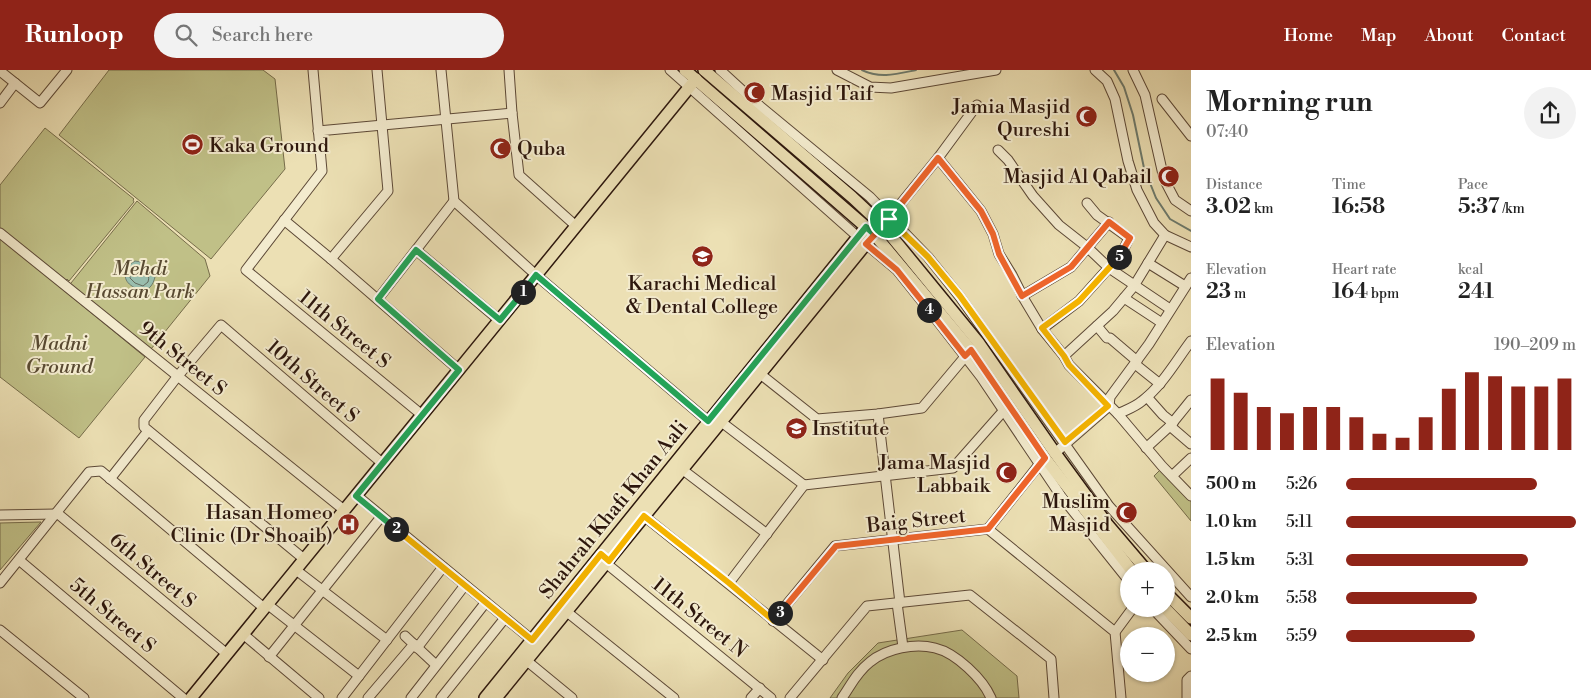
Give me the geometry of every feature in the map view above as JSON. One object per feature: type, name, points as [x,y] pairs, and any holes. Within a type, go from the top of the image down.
[{"type":"main road","points":[[685,70],[700,75],[787,140],[878,226],[978,342],[1046,458],[1139,562]]},
{"type":"main road","points":[[191,698],[700,75]]},
{"type":"main road","points":[[700,75],[878,226],[1006,408],[1125,562]]},
{"type":"main road","name":"Shahrah Khafi Khan Aali","points":[[484,698],[644,516],[680,467],[708,421],[862,240],[878,226]]},
{"type":"main road","name":"Shahrah Khafi Khan Aali","points":[[496,698],[527,661],[532,645],[567,612],[606,559],[680,467],[720,422],[862,240]]},
{"type":"main road","points":[[1175,602],[1191,618]]},
{"type":"main road","points":[[1174,617],[1191,635]]},
{"type":"street","points":[[0,71],[40,103],[67,70]]},
{"type":"street","points":[[313,70],[322,171],[284,220],[459,370]]},
{"type":"street","points":[[331,259],[388,191],[377,70]]},
{"type":"street","points":[[441,70],[454,201],[536,275],[708,421]]},
{"type":"street","points":[[509,70],[519,175],[576,226]]},
{"type":"street","points":[[670,70],[700,75],[862,240],[897,270],[968,353],[922,408],[878,414],[817,419],[759,373]]},
{"type":"street","points":[[720,70],[755,102],[870,197],[878,226],[928,257],[960,296],[1110,506],[1191,597]]},
{"type":"street","points":[[837,70],[870,87],[891,88],[996,70]]},
{"type":"street","points":[[1095,70],[1106,81],[1115,99],[1128,161],[1137,190],[1154,223],[1165,236],[1191,247]]},
{"type":"street","points":[[1134,70],[1145,95],[1164,179],[1175,200],[1190,208]]},
{"type":"street","points":[[0,102],[16,83]]},
{"type":"street","points":[[1162,99],[1191,136]]},
{"type":"street","points":[[878,226],[938,158],[977,105]]},
{"type":"street","points":[[318,131],[512,113]]},
{"type":"street","points":[[998,150],[1008,160],[1044,210],[1059,225],[1087,246],[1110,268],[1170,309]]},
{"type":"street","points":[[938,158],[981,211],[993,234],[999,254],[1022,296],[1069,365],[1118,414],[1146,448],[1191,496]]},
{"type":"street","points":[[378,299],[454,201]]},
{"type":"street","points":[[1042,328],[1079,301],[1122,254],[1130,238],[1097,215],[1087,203]]},
{"type":"street","name":"11th Street S","points":[[284,220],[246,270],[422,415]]},
{"type":"street","points":[[1022,296],[1071,267],[1109,222]]},
{"type":"street","name":"9th Street S","points":[[0,233],[344,510]]},
{"type":"street","points":[[1064,356],[1124,298],[1134,286],[1165,236]]},
{"type":"street","points":[[416,250],[500,320]]},
{"type":"street","points":[[1148,263],[1185,286]]},
{"type":"street","points":[[988,529],[1046,458],[1108,406],[1110,397],[1136,362],[1191,278]]},
{"type":"street","points":[[1124,298],[1162,323]]},
{"type":"street","name":"10th Street S","points":[[177,377],[221,325],[382,463]]},
{"type":"street","points":[[1097,326],[1107,338],[1116,342],[1160,384]]},
{"type":"street","points":[[1118,414],[1141,402],[1160,384],[1191,341]]},
{"type":"street","points":[[177,377],[144,420],[146,427],[304,559]]},
{"type":"street","points":[[1147,397],[1191,444]]},
{"type":"street","points":[[1146,448],[1171,424],[1191,400]]},
{"type":"street","points":[[720,422],[804,485],[953,468],[1006,408]]},
{"type":"street","points":[[878,414],[903,647]]},
{"type":"street","points":[[110,479],[146,427]]},
{"type":"street","points":[[1046,458],[1061,496],[1120,570]]},
{"type":"street","points":[[1172,476],[1191,458]]},
{"type":"street","points":[[680,467],[767,534]]},
{"type":"street","points":[[0,583],[90,472],[101,471],[266,606],[295,625],[359,676]]},
{"type":"street","points":[[729,583],[804,485]]},
{"type":"street","points":[[356,496],[505,618],[532,645]]},
{"type":"street","points":[[0,515],[56,514]]},
{"type":"street","name":"6th Street S","points":[[56,514],[227,654]]},
{"type":"street","points":[[644,516],[823,660]]},
{"type":"street","points":[[269,657],[381,517]]},
{"type":"street","name":"Baig Street","points":[[774,621],[836,546],[988,529],[1115,632]]},
{"type":"street","name":"11th Street N","points":[[606,559],[771,698]]},
{"type":"street","name":"5th Street S","points":[[19,560],[184,698]]},
{"type":"street","points":[[342,698],[443,567]]},
{"type":"street","points":[[296,570],[387,640]]},
{"type":"street","points":[[368,698],[416,646],[465,585]]},
{"type":"street","points":[[790,698],[867,606],[970,594],[1051,659],[1054,698]]},
{"type":"street","points":[[411,698],[486,602]]},
{"type":"street","points":[[567,612],[674,698]]},
{"type":"street","points":[[1121,698],[1115,632],[1126,617]]},
{"type":"street","points":[[1161,617],[1191,649]]},
{"type":"street","points":[[441,698],[505,618]]},
{"type":"street","points":[[0,630],[84,698]]},
{"type":"street","points":[[243,634],[319,698]]},
{"type":"street","points":[[405,636],[436,665]]},
{"type":"street","points":[[842,698],[857,674],[871,661],[903,647],[919,646],[937,648],[957,658],[977,677],[992,698]]},
{"type":"street","points":[[527,661],[572,698]]},
{"type":"street","points":[[1187,698],[1186,684],[1191,676]]},
{"type":"street","points":[[751,698],[760,688]]},
{"type":"green space","points":[[109,70],[263,70],[275,79],[285,169],[211,259],[59,135]]},
{"type":"green space","name":"Mehdi Hassan Park","points":[[45,128],[134,199],[134,202],[69,281],[67,279],[63,284],[0,233],[0,185]]},
{"type":"green space","name":"Mehdi Hassan Park","points":[[137,201],[205,259],[210,276],[147,354],[67,288]]},
{"type":"green space","name":"Madni Ground","points":[[0,238],[145,357],[79,438],[0,377]]},
{"type":"green space","points":[[1160,470],[1191,501],[1191,521],[1154,476]]},
{"type":"green space","points":[[41,522],[0,570],[0,523]]},
{"type":"green space","points":[[962,630],[1017,676],[1019,698],[830,698],[848,673],[878,643]]},
{"type":"water","points":[[135,261],[148,266],[155,277],[152,285],[146,290],[140,291],[127,282],[125,275],[127,266]]},
{"type":"waterway","points":[[862,70],[882,75],[916,70]]},
{"type":"waterway","points":[[1114,70],[1124,87],[1133,115],[1144,168],[1156,198],[1170,219],[1191,231]]},
{"type":"place","name":"Masjid Taif","points":[[755,93]]},
{"type":"place","name":"Jamia Masjid Qureshi","points":[[1086,117]]},
{"type":"place","name":"Kaka Ground","points":[[193,145]]},
{"type":"place","name":"Quba","points":[[501,148]]},
{"type":"place","name":"Masjid Al Qabail","points":[[1168,176]]},
{"type":"place","name":"Karachi Medical & Dental College","points":[[702,257]]},
{"type":"place","name":"Institute","points":[[796,428]]},
{"type":"place","name":"Jama Masjid Labbaik","points":[[1006,473]]},
{"type":"place","name":"Muslim Masjid","points":[[1126,512]]},
{"type":"place","name":"Hasan Homeo Clinic (Dr Shoaib)","points":[[349,524]]},
{"type":"route","points":[[889,219],[874,234],[866,227],[708,421],[536,275],[500,320],[416,250],[378,299],[459,370],[356,496],[532,640],[601,554],[609,561],[644,516],[774,621],[836,546],[988,529],[1045,458],[971,350],[965,356],[897,270],[866,244],[889,219],[938,158],[981,211],[993,234],[999,254],[1022,296],[1071,267],[1109,222],[1130,238],[1122,254],[1079,301],[1061,316],[1042,328],[1069,365],[1108,406],[1065,442],[960,296],[928,257],[889,219]]}]
